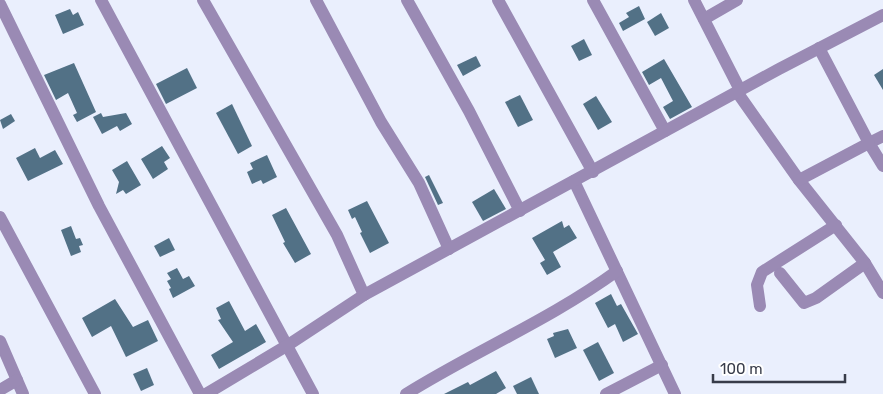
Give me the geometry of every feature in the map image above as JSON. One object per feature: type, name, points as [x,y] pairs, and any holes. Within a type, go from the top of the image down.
[{"type":"street","points":[[9,0],[0,4],[99,206],[200,394]]},
{"type":"street","points":[[101,0],[209,204],[288,345],[313,394]]},
{"type":"street","points":[[203,0],[337,235],[364,295]]},
{"type":"street","points":[[316,0],[381,122],[419,183],[449,249]]},
{"type":"street","points":[[407,0],[469,111],[520,211]]},
{"type":"street","points":[[498,0],[593,172]]},
{"type":"street","points":[[593,0],[665,131]]},
{"type":"street","points":[[694,0],[740,90],[737,92]]},
{"type":"street","points":[[704,19],[737,0]]},
{"type":"street","points":[[206,394],[288,345],[364,295],[737,92],[883,15]]},
{"type":"street","points":[[819,48],[883,166]]},
{"type":"street","points":[[737,92],[799,180],[865,263],[883,293]]},
{"type":"street","points":[[799,180],[883,136]]},
{"type":"street","points":[[574,181],[675,394]]},
{"type":"street","points":[[0,218],[95,394]]},
{"type":"street","points":[[760,306],[757,285],[762,272],[836,225]]},
{"type":"street","points":[[780,273],[804,303],[816,298],[865,263]]},
{"type":"street","points":[[406,394],[472,355],[573,302],[618,271]]},
{"type":"street","points":[[0,341],[23,394]]},
{"type":"street","points":[[606,394],[662,365]]},
{"type":"street","points":[[0,390],[18,380]]},
{"type":"building","points":[[639,6],[645,19],[623,31],[619,23],[629,17],[626,13]]},
{"type":"building","points":[[70,9],[73,15],[78,12],[84,25],[63,34],[55,15]]},
{"type":"building","points":[[661,13],[669,28],[655,36],[647,22]]},
{"type":"building","points":[[584,39],[592,55],[579,61],[571,46]]},
{"type":"building","points":[[476,56],[481,66],[463,76],[457,65]]},
{"type":"building","points":[[664,59],[692,107],[670,119],[663,107],[673,101],[661,78],[649,85],[642,72]]},
{"type":"building","points":[[74,63],[96,112],[77,122],[73,115],[77,113],[68,93],[56,100],[44,75]]},
{"type":"building","points":[[187,68],[197,88],[166,104],[156,84]]},
{"type":"building","points":[[883,69],[883,90],[874,75]]},
{"type":"building","points":[[520,95],[533,120],[518,127],[505,102]]},
{"type":"building","points":[[596,96],[612,122],[598,130],[583,104]]},
{"type":"building","points":[[232,104],[252,146],[238,154],[216,113]]},
{"type":"building","points":[[101,113],[103,117],[126,113],[132,124],[120,131],[117,126],[102,134],[93,117]]},
{"type":"building","points":[[11,114],[15,121],[3,129],[0,120]]},
{"type":"building","points":[[162,146],[170,158],[164,162],[168,169],[153,179],[141,159]]},
{"type":"building","points":[[35,148],[40,158],[55,150],[63,164],[28,181],[16,158]]},
{"type":"building","points":[[267,155],[277,177],[263,184],[261,180],[252,184],[247,172],[253,169],[250,163]]},
{"type":"building","points":[[127,161],[141,185],[126,194],[123,190],[116,194],[119,182],[112,170]]},
{"type":"building","points":[[429,175],[443,203],[438,205],[425,177]]},
{"type":"building","points":[[494,189],[506,209],[483,221],[472,202]]},
{"type":"building","points":[[367,201],[389,243],[370,253],[360,233],[362,232],[355,217],[352,219],[348,210]]},
{"type":"building","points":[[286,208],[311,254],[295,263],[283,243],[285,242],[272,215]]},
{"type":"building","points":[[562,221],[564,228],[569,225],[577,238],[553,252],[561,267],[547,275],[540,263],[545,260],[532,238]]},
{"type":"building","points":[[71,226],[76,239],[80,238],[83,245],[79,246],[81,252],[71,256],[61,230]]},
{"type":"building","points":[[169,238],[175,250],[160,257],[154,246]]},
{"type":"building","points":[[177,268],[183,279],[189,276],[195,286],[173,298],[167,281],[171,279],[167,273]]},
{"type":"building","points":[[611,294],[617,306],[621,304],[638,334],[623,342],[615,324],[608,328],[595,303]]},
{"type":"building","points":[[115,299],[133,327],[148,320],[158,341],[126,357],[111,326],[92,337],[82,318]]},
{"type":"building","points":[[229,301],[245,331],[256,324],[266,342],[219,369],[211,355],[233,342],[218,320],[221,319],[216,308]]},
{"type":"building","points":[[568,329],[577,348],[555,358],[547,339],[554,336],[553,333]]},
{"type":"building","points":[[598,342],[614,373],[599,381],[583,350]]},
{"type":"building","points":[[147,368],[154,385],[141,391],[133,374]]},
{"type":"building","points":[[496,371],[506,388],[496,394],[444,394],[468,382],[470,385]]},
{"type":"building","points":[[531,377],[539,394],[517,394],[513,386]]}]
